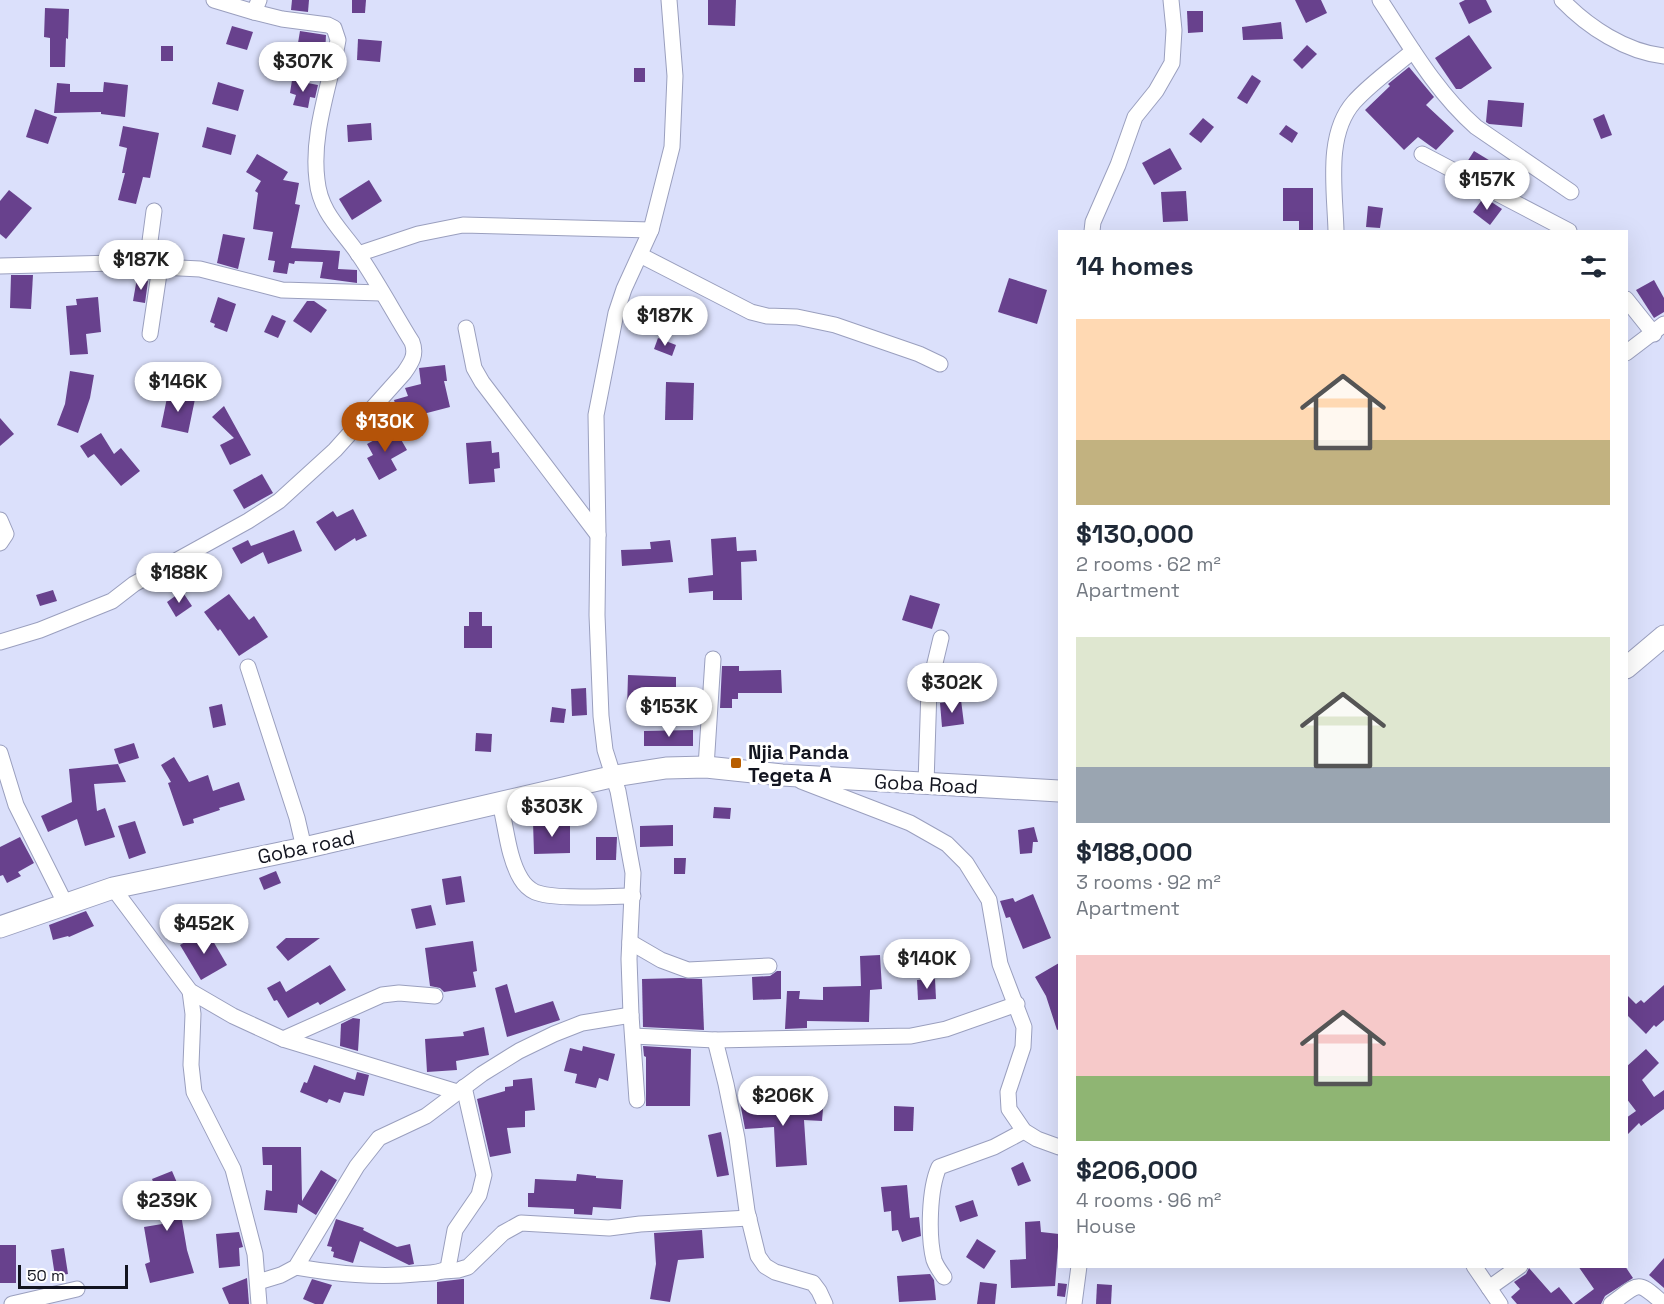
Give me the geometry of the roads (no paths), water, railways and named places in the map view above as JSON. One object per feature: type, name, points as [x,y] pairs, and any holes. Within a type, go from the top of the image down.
[{"type":"main road","points":[[1628,660],[1664,636]]},
{"type":"main road","name":"Goba Road","points":[[615,776],[666,768],[706,767],[782,775],[1058,791]]},
{"type":"main road","name":"Goba road","points":[[0,927],[113,888],[304,848],[615,776]]},
{"type":"street","points":[[0,642],[40,630],[112,601],[134,584],[248,521],[279,501],[335,450],[404,373],[412,360],[415,350],[412,342],[358,254],[326,213],[319,196],[316,182],[318,130],[338,40],[335,31],[328,25],[282,19],[256,6],[214,0]]},
{"type":"street","points":[[637,1100],[631,1015],[630,942],[633,873],[615,776],[605,750],[601,716],[597,615],[596,431],[598,398],[616,314],[624,289],[651,230],[672,147],[675,76],[669,0]]},
{"type":"street","points":[[1092,230],[1093,222],[1118,165],[1135,117],[1156,91],[1172,63],[1174,30],[1172,0]]},
{"type":"street","points":[[1380,0],[1443,94],[1462,114],[1476,127],[1571,192]]},
{"type":"street","points":[[1562,0],[1577,16],[1634,50],[1664,56]]},
{"type":"street","points":[[1336,230],[1334,158],[1341,123],[1355,101],[1413,51]]},
{"type":"street","points":[[1422,154],[1567,230]]},
{"type":"street","points":[[154,211],[148,256],[157,265]]},
{"type":"street","points":[[358,254],[418,234],[463,225],[651,230]]},
{"type":"street","points":[[640,255],[751,312],[766,316],[796,317],[835,325],[940,363]]},
{"type":"street","points":[[0,266],[157,265],[200,269],[282,290],[381,293]]},
{"type":"street","points":[[150,334],[157,265]]},
{"type":"street","points":[[1628,301],[1659,329],[1628,352]]},
{"type":"street","points":[[466,328],[474,368],[482,382],[598,535]]},
{"type":"street","points":[[0,520],[6,534],[0,543]]},
{"type":"street","points":[[926,784],[929,688],[941,638]]},
{"type":"street","points":[[706,767],[713,659]]},
{"type":"street","points":[[248,667],[297,818],[304,848]]},
{"type":"street","points":[[0,753],[16,805],[66,904]]},
{"type":"street","points":[[782,775],[892,815],[933,835],[954,850],[981,885],[988,900],[1000,964],[1024,1024],[1023,1047],[1009,1082],[1009,1109],[1024,1131],[1037,1139],[1058,1146]]},
{"type":"street","points":[[500,802],[520,878],[532,890],[544,894],[573,897],[633,896]]},
{"type":"street","points":[[113,888],[190,991],[233,1016],[283,1039],[460,1089]]},
{"type":"street","points":[[630,942],[661,960],[688,970],[769,966]]},
{"type":"street","points":[[190,991],[193,1014],[191,1065],[194,1092],[234,1169],[250,1231],[259,1304]]},
{"type":"street","points":[[283,1039],[382,995],[399,993],[435,996]]},
{"type":"street","points":[[633,1036],[715,1040],[911,1036],[946,1029],[1017,1004]]},
{"type":"street","points":[[258,1282],[281,1275],[296,1267],[357,1166],[374,1143],[386,1134],[426,1116],[460,1089],[519,1051],[569,1027],[631,1015]]},
{"type":"street","points":[[715,1040],[737,1138],[749,1218],[761,1262],[775,1272],[813,1283],[825,1304]]},
{"type":"street","points":[[443,1271],[448,1268],[455,1230],[479,1195],[484,1175],[460,1089]]},
{"type":"street","points":[[944,1277],[934,1260],[932,1230],[934,1178],[939,1167],[994,1147],[1024,1131]]},
{"type":"street","points":[[296,1267],[381,1277],[458,1270],[468,1267],[503,1233],[521,1223],[609,1228],[749,1218]]},
{"type":"street","points":[[1074,1304],[1079,1268]]},
{"type":"street","points":[[1475,1268],[1500,1304]]},
{"type":"street","points":[[1489,1288],[1517,1268]]},
{"type":"street","points":[[1611,1304],[1634,1288],[1641,1286],[1646,1287],[1664,1304]]},
{"type":"street","points":[[12,1304],[77,1289]]},
{"type":"place","name":"Njia Panda Tegeta A","points":[[736,763]]}]
